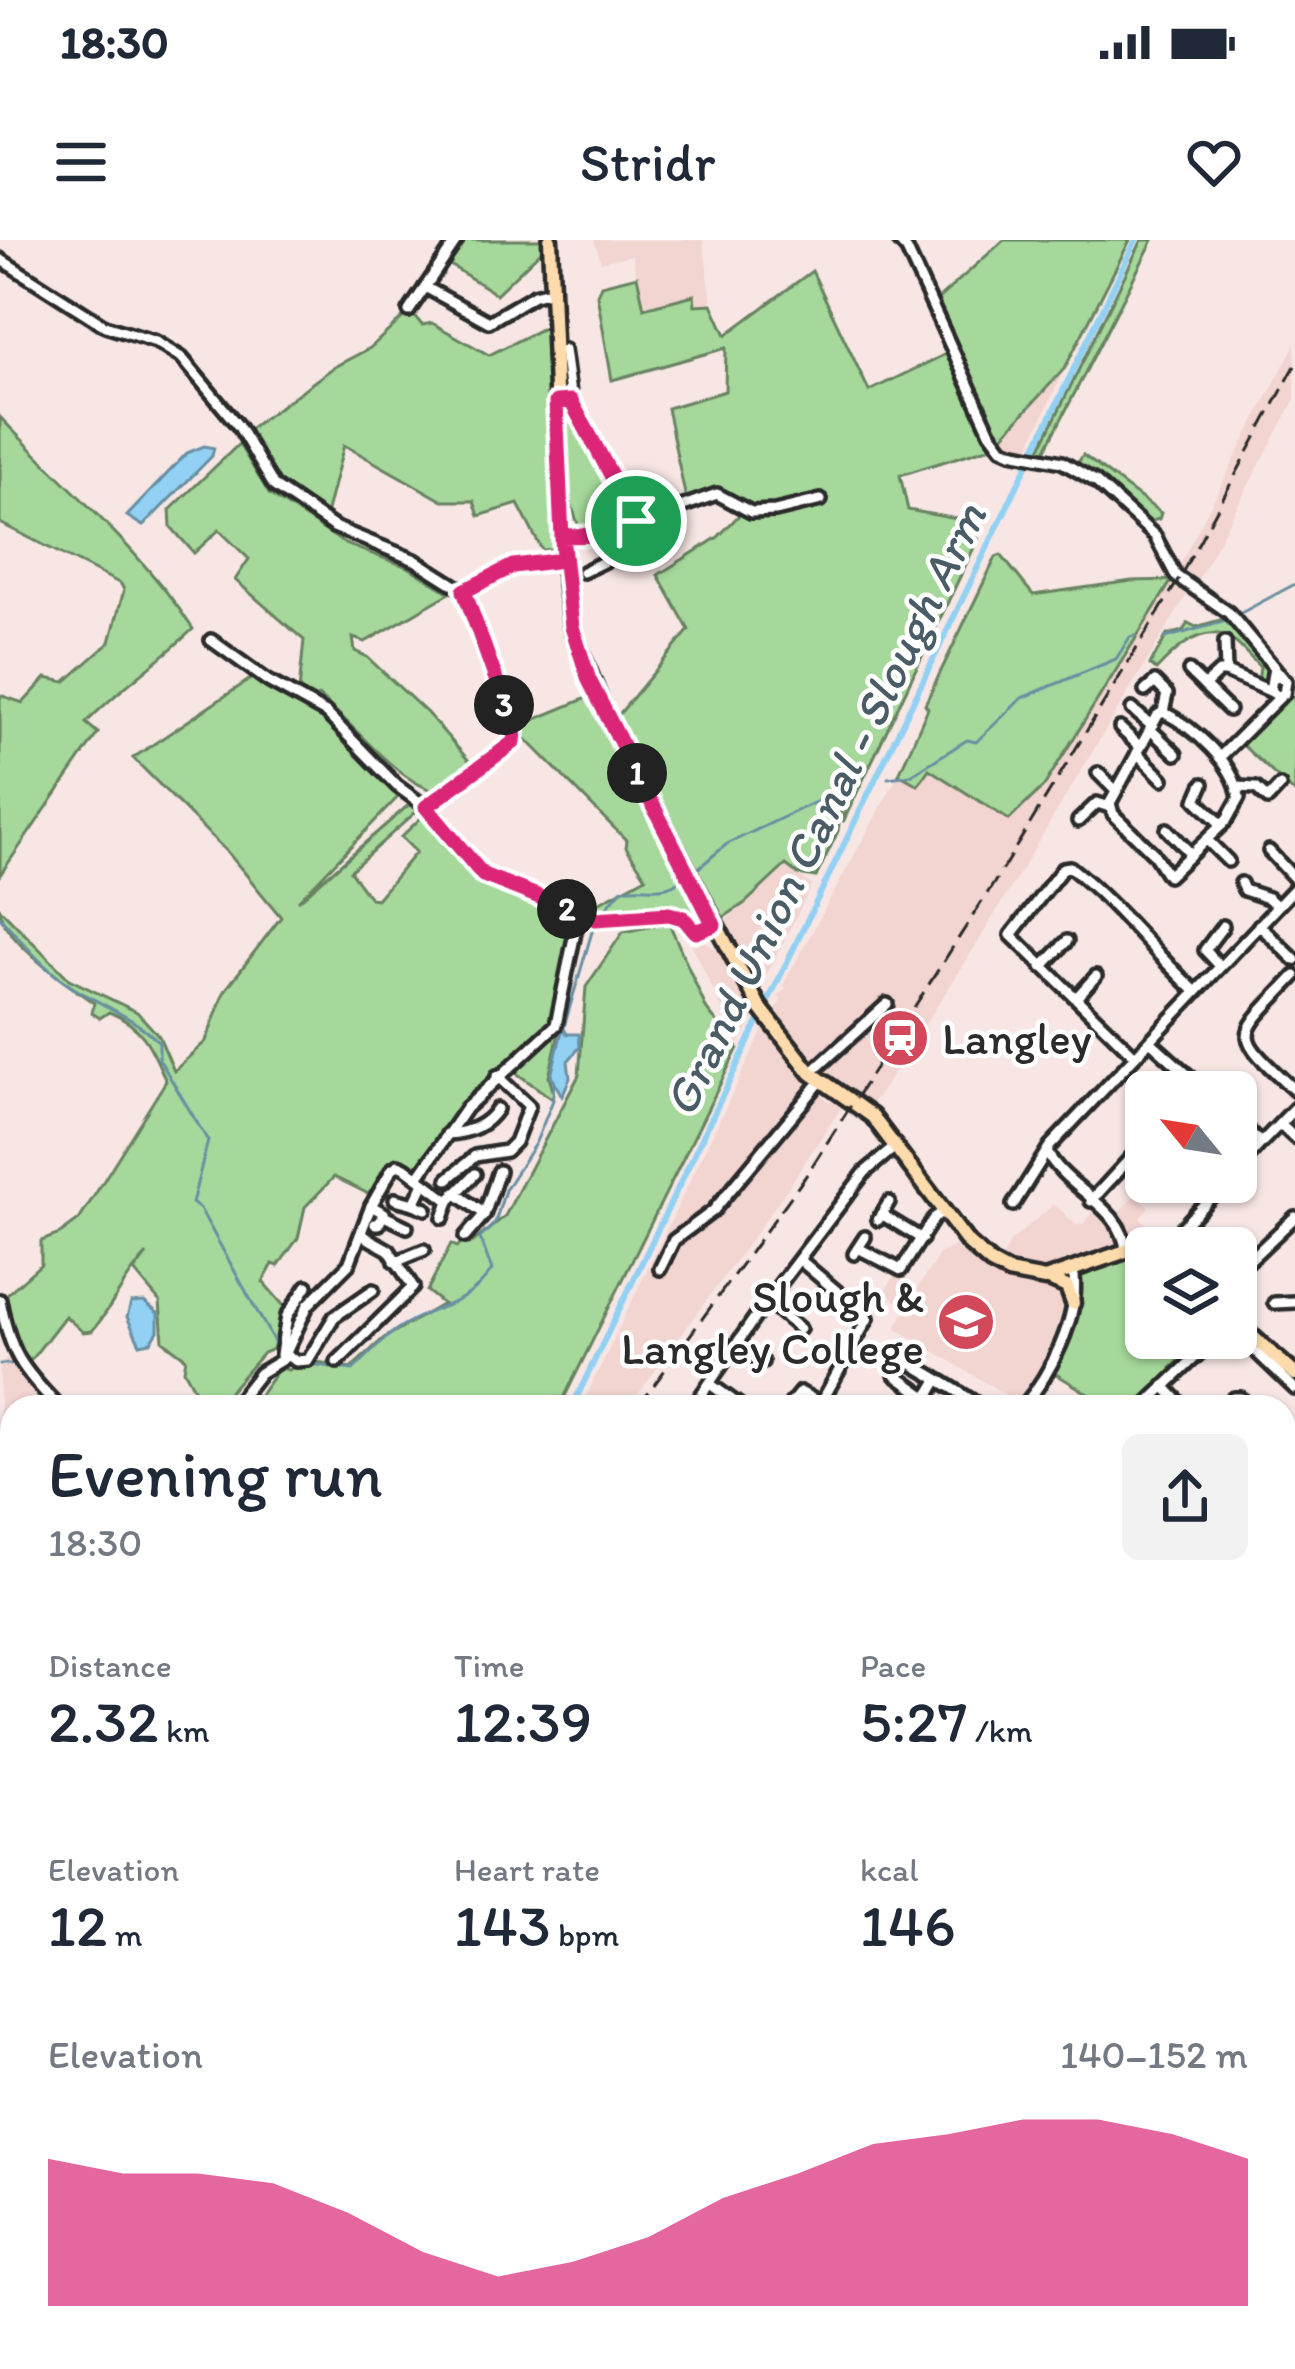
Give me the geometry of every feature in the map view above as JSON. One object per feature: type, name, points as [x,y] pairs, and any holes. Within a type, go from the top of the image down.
[{"type":"main road","points":[[550,240],[563,401],[563,560],[572,627],[589,680],[759,1006],[816,1081],[866,1110],[968,1243],[991,1263],[1008,1272],[1063,1277],[1125,1252]]},
{"type":"main road","points":[[1063,1277],[1073,1303]]},
{"type":"main road","points":[[1257,1341],[1293,1368]]},
{"type":"street","points":[[409,311],[457,240]]},
{"type":"street","points":[[898,240],[1002,448],[1066,464],[1095,481],[1155,536],[1176,576],[1228,613],[1274,664],[1279,688],[1270,707],[1220,758]]},
{"type":"street","points":[[0,259],[105,326],[156,342],[182,358],[239,428],[274,485],[334,526],[415,560],[464,591],[515,732],[514,742],[426,807]]},
{"type":"street","points":[[425,287],[489,322],[534,295],[551,291]]},
{"type":"street","points":[[564,350],[563,401],[636,521]]},
{"type":"street","points":[[562,536],[598,536],[717,494],[751,512],[821,500]]},
{"type":"street","points":[[583,572],[609,560],[598,536]]},
{"type":"street","points":[[464,591],[513,566],[563,560]]},
{"type":"street","points":[[211,640],[268,681],[326,713],[397,786],[426,807],[483,875],[597,920],[669,914],[683,918],[696,932],[714,925]]},
{"type":"street","points":[[1225,642],[1226,672]]},
{"type":"street","points":[[1190,671],[1229,710]]},
{"type":"street","points":[[1204,686],[1219,672],[1226,672],[1279,688]]},
{"type":"street","points":[[1110,806],[1163,712],[1167,694],[1155,682],[1145,691]]},
{"type":"street","points":[[1132,709],[1176,754]]},
{"type":"street","points":[[1078,821],[1097,802],[1110,806],[1168,876],[1235,811],[1238,787],[1220,758],[1163,712]]},
{"type":"street","points":[[1120,728],[1163,779]]},
{"type":"street","points":[[1098,773],[1116,790]]},
{"type":"street","points":[[1203,784],[1196,800],[1222,825]]},
{"type":"street","points":[[1238,787],[1256,788],[1268,799],[1280,786]]},
{"type":"street","points":[[1167,829],[1191,854]]},
{"type":"street","points":[[1208,841],[1228,861]]},
{"type":"street","points":[[1013,1205],[1047,1152],[1295,884],[1269,851]]},
{"type":"street","points":[[1135,1056],[1012,935],[1067,867],[1116,906],[1141,940],[1196,992]]},
{"type":"street","points":[[1232,902],[1242,886],[1277,906]]},
{"type":"street","points":[[414,1204],[447,1134],[496,1076],[556,1025],[579,913]]},
{"type":"street","points":[[1259,925],[1295,960]]},
{"type":"street","points":[[1220,966],[1205,950],[1223,926]]},
{"type":"street","points":[[1042,967],[1067,941]]},
{"type":"street","points":[[1076,998],[1096,976]]},
{"type":"street","points":[[1295,976],[1252,1021],[1246,1036],[1248,1047],[1295,1091]]},
{"type":"street","points":[[660,1269],[674,1240],[712,1211],[816,1081],[887,1004]]},
{"type":"street","points":[[1150,1041],[1180,1071]]},
{"type":"street","points":[[448,1179],[476,1156],[506,1151],[515,1142],[529,1106],[496,1076]]},
{"type":"street","points":[[1257,1148],[1295,1108]]},
{"type":"street","points":[[447,1134],[489,1121],[496,1109]]},
{"type":"street","points":[[1280,1124],[1295,1138]]},
{"type":"street","points":[[1257,1140],[1261,1144]]},
{"type":"street","points":[[702,1395],[865,1172],[896,1146]]},
{"type":"street","points":[[1047,1152],[1091,1201],[1122,1226],[1121,1252]]},
{"type":"street","points":[[1091,1201],[1125,1164]]},
{"type":"street","points":[[243,1395],[260,1373],[283,1358],[312,1301],[349,1264],[371,1206],[395,1166],[482,1212]]},
{"type":"street","points":[[465,1237],[482,1212],[499,1171]]},
{"type":"street","points":[[443,1218],[452,1197],[475,1174]]},
{"type":"street","points":[[395,1198],[426,1209]]},
{"type":"street","points":[[889,1202],[880,1217],[922,1239]]},
{"type":"street","points":[[1183,1227],[1205,1203]]},
{"type":"street","points":[[371,1206],[380,1220],[407,1227]]},
{"type":"street","points":[[866,1237],[856,1251],[901,1270],[934,1218],[944,1211]]},
{"type":"street","points":[[1257,1253],[1295,1217]]},
{"type":"street","points":[[362,1235],[389,1250],[418,1302]]},
{"type":"street","points":[[395,1262],[424,1250]]},
{"type":"street","points":[[800,1260],[868,1318],[829,1395]]},
{"type":"street","points":[[283,1358],[287,1316],[307,1286]]},
{"type":"street","points":[[337,1363],[411,1288]]},
{"type":"street","points":[[283,1358],[308,1360],[334,1317],[373,1290]]},
{"type":"street","points":[[0,1300],[14,1354],[49,1395]]},
{"type":"street","points":[[312,1301],[334,1317]]},
{"type":"street","points":[[767,1301],[800,1329]]},
{"type":"street","points":[[1274,1303],[1295,1302]]},
{"type":"street","points":[[1030,1395],[1058,1348],[1073,1303]]},
{"type":"street","points":[[737,1345],[762,1361]]},
{"type":"street","points":[[1257,1352],[1295,1389]]},
{"type":"street","points":[[1155,1395],[1193,1359]]},
{"type":"street","points":[[938,1380],[929,1395],[923,1395],[895,1375],[907,1361],[938,1380],[954,1395]]},
{"type":"street","points":[[710,1384],[725,1395]]},
{"type":"street","points":[[1164,1386],[1173,1395]]},
{"type":"shaded area","points":[[594,240],[703,240],[712,304],[695,305],[694,296],[644,308],[632,255],[601,262]]},
{"type":"shaded area","points":[[1295,344],[1295,399],[1195,585],[1178,568]]},
{"type":"shaded area","points":[[1065,368],[1026,453],[1000,439]]},
{"type":"shaded area","points":[[1172,580],[1189,591],[975,947],[881,1092],[870,1105],[817,1070],[888,1008],[892,998],[812,1069],[776,1028],[782,1020],[776,1010],[778,996],[786,989],[783,985],[899,774],[918,785],[929,769],[1127,649]]},
{"type":"shaded area","points":[[787,867],[812,885],[757,994],[721,924]]},
{"type":"shaded area","points":[[697,935],[726,957],[757,1013],[739,1044],[690,941]]},
{"type":"shaded area","points":[[764,1028],[828,1101],[843,1105],[638,1395],[587,1395]]},
{"type":"shaded area","points":[[1127,1203],[1144,1203],[1149,1207],[1140,1218],[1150,1227],[1125,1227],[1125,1245],[1054,1274],[1000,1262],[1011,1241],[1054,1204],[1076,1225],[1082,1225],[1096,1208],[1116,1215]]},
{"type":"shaded area","name":"Slough & Langley College","points":[[962,1243],[1005,1273],[1058,1287],[1068,1298],[1059,1336],[1026,1395],[1006,1395],[896,1328],[907,1308],[884,1292],[895,1275],[917,1289],[940,1253]]},
{"type":"shaded area","points":[[10,1357],[40,1395],[0,1395],[0,1363]]},
{"type":"green space","points":[[460,240],[544,240],[545,247],[496,294],[447,263]]},
{"type":"green space","points":[[1004,240],[1130,240],[1065,368],[1000,439],[937,300]]},
{"type":"green space","points":[[1142,240],[1153,240],[1044,453],[1037,455]]},
{"type":"green space","points":[[812,271],[869,391],[946,354],[991,447],[900,475],[908,510],[962,520],[978,539],[843,822],[845,805],[841,808],[838,831],[816,877],[798,874],[786,865],[721,919],[616,718],[689,630],[658,575],[718,537],[740,514],[738,502],[721,490],[686,499],[667,408],[725,391],[726,348],[612,380],[597,295],[601,285],[637,276],[644,308],[694,295],[695,305],[712,304],[726,335]]},
{"type":"green space","points":[[410,311],[422,325],[432,323],[489,355],[547,326],[555,549],[542,550],[518,504],[479,516],[474,501],[443,501],[344,445],[326,515],[275,479],[248,430],[334,367],[370,348]]},
{"type":"green space","points":[[572,403],[632,520],[604,531],[580,530],[569,498],[561,407]]},
{"type":"green space","points":[[0,417],[126,545],[193,629],[86,723],[98,733],[0,875],[0,695],[23,703],[46,678],[65,682],[110,642],[124,590],[121,584],[0,523]]},
{"type":"green space","points":[[239,444],[269,494],[345,544],[408,567],[450,593],[365,642],[353,638],[355,651],[427,713],[471,763],[436,791],[390,764],[318,696],[312,700],[299,691],[304,640],[235,580],[249,559],[219,530],[194,553],[171,527],[170,510]]},
{"type":"green space","points":[[1083,455],[1161,513],[1159,519],[1145,523],[1076,466]]},
{"type":"green space","points":[[1001,555],[1033,595],[1172,580],[1044,786],[1009,820],[929,769],[918,785],[899,774],[928,708],[925,704]]},
{"type":"green space","points":[[1227,618],[1269,663],[1270,679],[1258,682],[1260,667],[1223,635],[1203,635],[1156,670],[1150,665],[1167,635],[1183,631],[1188,623],[1196,627]]},
{"type":"green space","points":[[252,678],[324,718],[398,797],[298,901],[412,802],[418,810],[350,871],[370,898],[377,899],[416,852],[401,837],[425,814],[471,873],[577,916],[553,1023],[469,1097],[445,1133],[438,1135],[417,1172],[398,1159],[373,1196],[334,1177],[305,1207],[298,1238],[263,1282],[284,1306],[273,1349],[263,1353],[226,1395],[198,1395],[184,1370],[186,1358],[163,1341],[160,1302],[134,1271],[147,1254],[132,1272],[92,1331],[83,1332],[65,1316],[27,1365],[10,1328],[7,1294],[41,1264],[41,1241],[79,1220],[166,1081],[139,1032],[109,1012],[100,1018],[92,1013],[94,1003],[11,934],[0,909],[69,979],[137,1012],[159,1036],[174,1071],[206,1041],[224,992],[281,917],[229,854],[133,758]]},
{"type":"green space","points":[[589,697],[703,917],[694,921],[666,913],[615,916],[589,908],[646,877],[626,847],[627,841],[522,735],[519,726]]},
{"type":"green space","points":[[1287,697],[1295,697],[1295,793],[1239,742]]},
{"type":"green space","points":[[669,923],[707,1010],[738,1048],[565,1395],[260,1395],[280,1367],[288,1370],[307,1360],[351,1368],[384,1338],[443,1304],[427,1291],[451,1244],[457,1247],[467,1237],[473,1242],[505,1216],[579,1075],[586,987],[623,932]]},
{"type":"green space","points":[[560,1028],[549,1077],[551,1098],[508,1067]]},
{"type":"green space","points":[[1125,1259],[1125,1359],[1180,1359],[1170,1369],[1181,1359],[1189,1359],[1152,1395],[1090,1395],[1051,1371],[1068,1336],[1079,1277]]},
{"type":"water","points":[[204,446],[214,448],[212,456],[143,526],[127,516],[187,453]]},
{"type":"water","points":[[563,1027],[567,1034],[579,1034],[580,1047],[568,1061],[570,1078],[562,1096],[551,1076]]},
{"type":"water","points":[[144,1302],[158,1313],[158,1331],[151,1342],[140,1344],[127,1317],[131,1303]]},
{"type":"waterway","name":"Grand Union Canal - Slough Arm","points":[[578,1395],[1136,240]]},
{"type":"waterway","points":[[1165,638],[1226,621],[1295,584]]},
{"type":"waterway","points":[[888,778],[911,775],[967,740],[976,742],[1022,698],[1116,659],[1135,636]]},
{"type":"waterway","points":[[695,871],[727,844],[849,786]]},
{"type":"waterway","points":[[599,916],[622,889],[661,888],[685,878]]},
{"type":"waterway","points":[[0,917],[59,978],[159,1042],[159,1059],[208,1141],[192,1203],[200,1209],[277,1347],[274,1358]]},
{"type":"waterway","points":[[563,1030],[594,925]]},
{"type":"waterway","points":[[310,1364],[353,1370],[396,1330],[459,1300],[481,1283],[492,1270],[480,1238],[495,1223],[505,1190],[536,1142],[553,1100],[554,1080]]},
{"type":"waterway","points":[[0,1364],[16,1364]]},
{"type":"waterway","points":[[33,1386],[37,1395]]},
{"type":"railway","points":[[647,1395],[805,1177],[994,883],[1176,584],[1295,366]]},
{"type":"place","name":"Langley","points":[[900,1038]]},
{"type":"place","name":"Slough & Langley College","points":[[966,1322]]},
{"type":"route","points":[[571,401],[636,521],[604,535],[562,536],[565,589],[589,680],[714,925],[696,932],[683,918],[669,914],[596,919],[483,875],[426,807],[514,742],[515,732],[464,591],[513,566],[563,560],[556,402],[571,401]]}]
